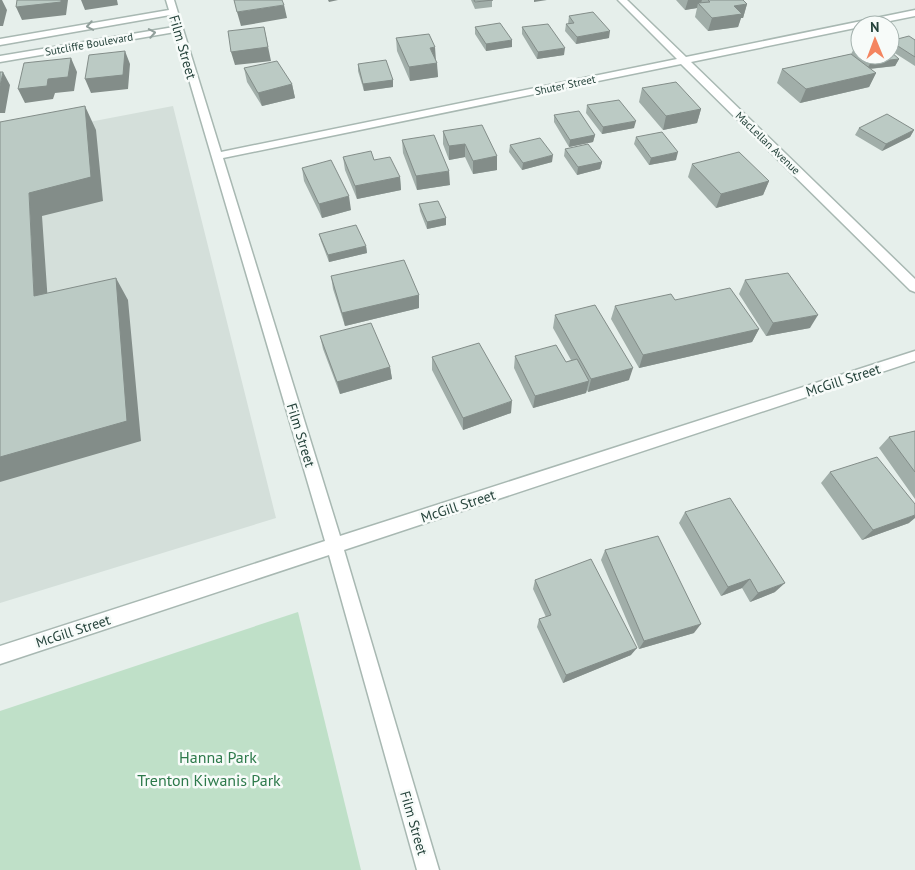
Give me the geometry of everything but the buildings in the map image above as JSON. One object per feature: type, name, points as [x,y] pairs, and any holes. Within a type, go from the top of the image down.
[{"type":"street","name":"MacLellan Avenue","points":[[622,0],[915,287]]},
{"type":"street","name":"Film Street","points":[[171,6],[335,547],[428,870]]},
{"type":"street","name":"Sutcliffe Boulevard","points":[[0,42],[171,6]]},
{"type":"street","name":"Shuter Street","points":[[216,156],[915,13]]},
{"type":"street","name":"Sutcliffe Boulevard","points":[[0,59],[177,29]]},
{"type":"street","name":"McGill Street","points":[[0,655],[915,356]]},
{"type":"shaded area","points":[[173,106],[276,518],[0,603],[0,139]]},
{"type":"green space","name":"Trenton Kiwanis Park","points":[[298,612],[361,870],[0,870],[0,711]]},
{"type":"park label","name":"Hanna Park","points":[[218,757]]}]
